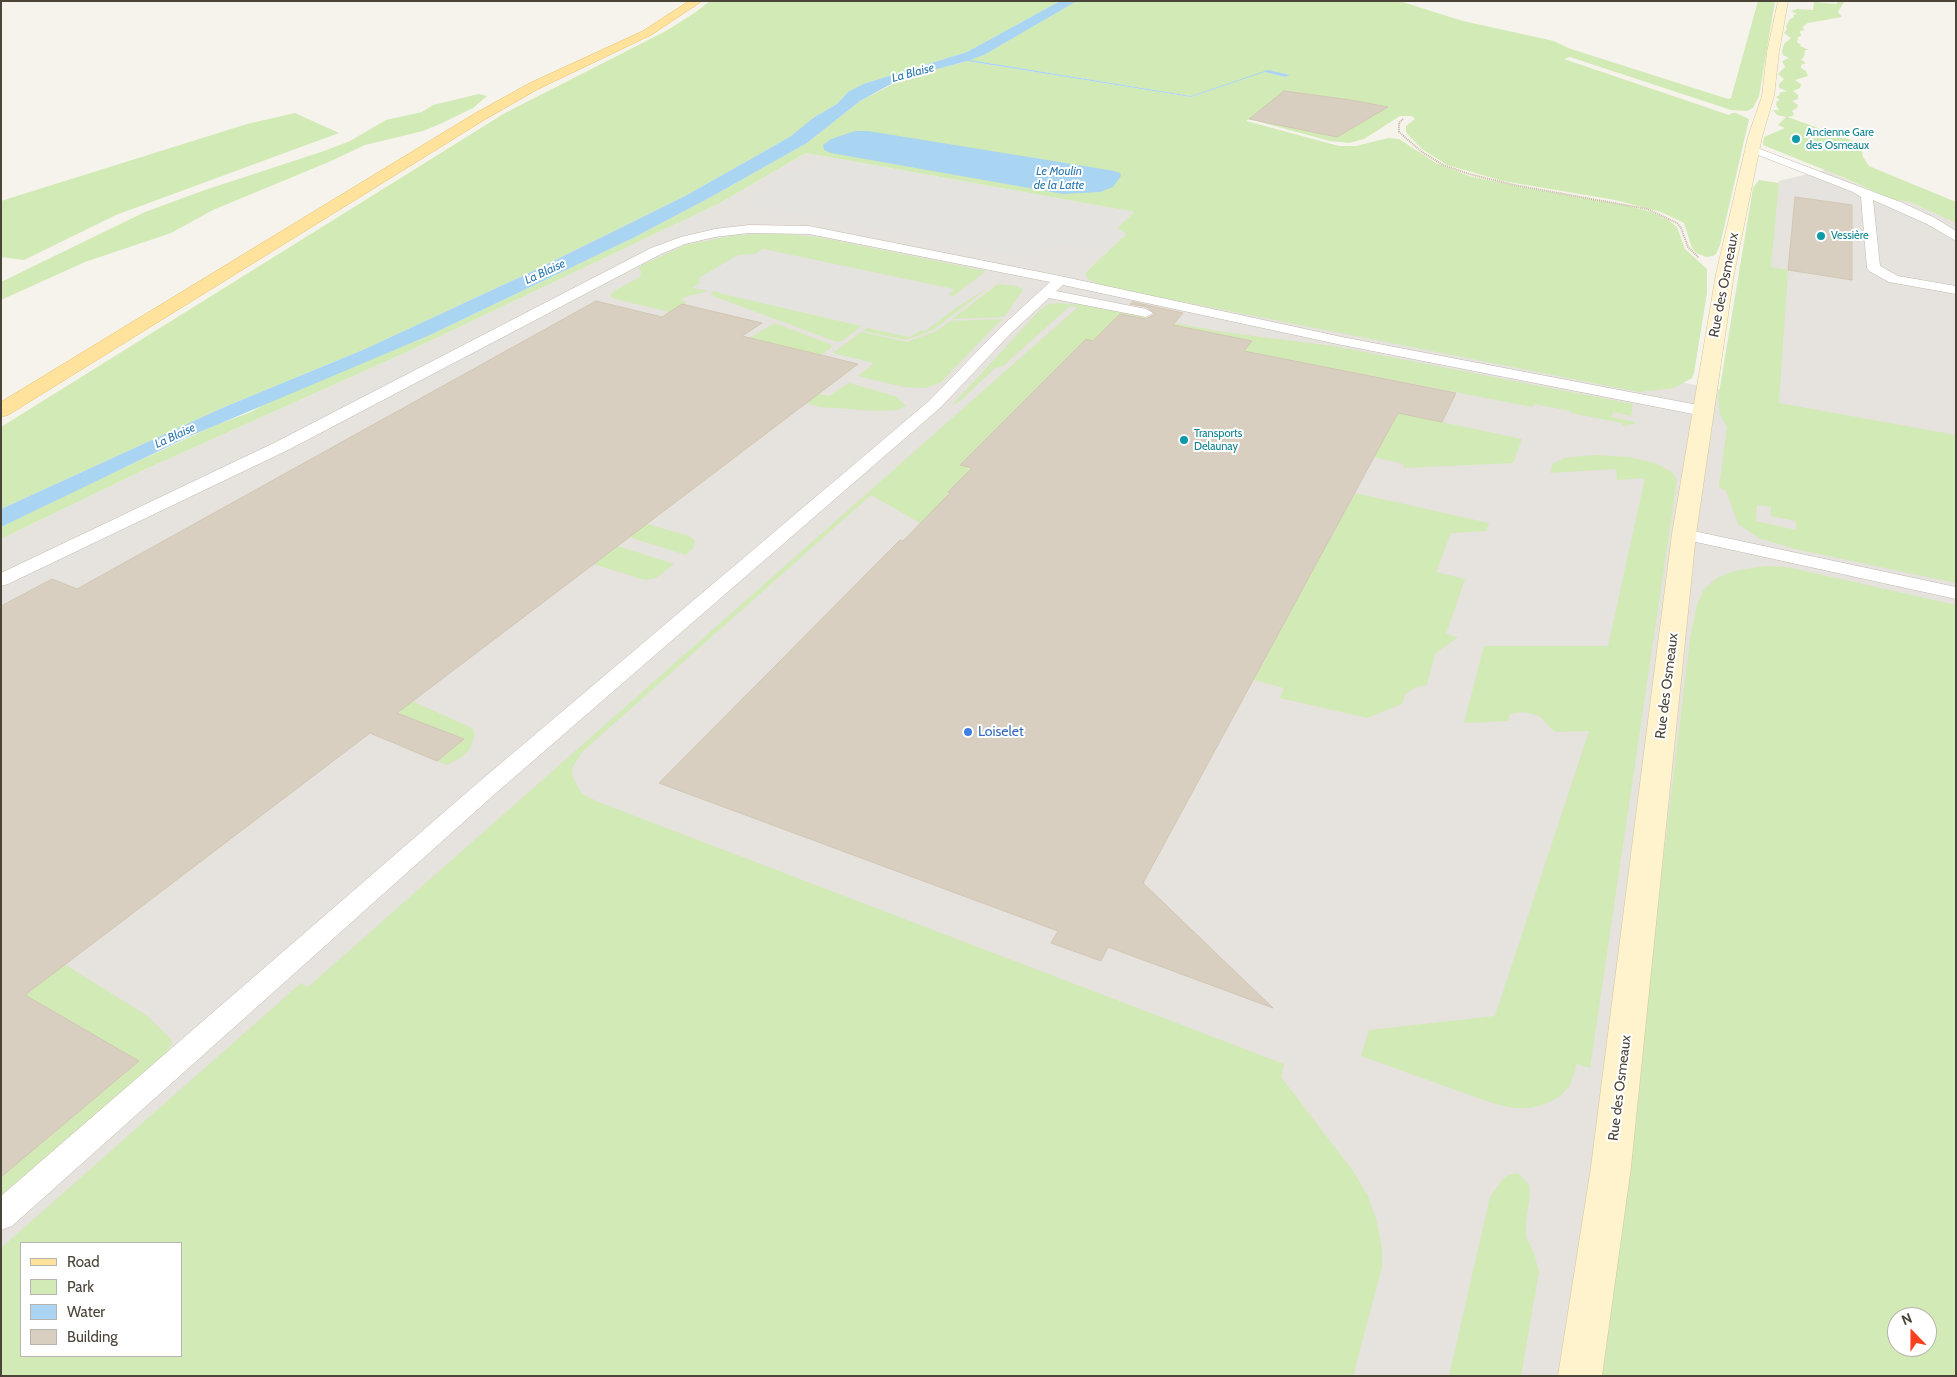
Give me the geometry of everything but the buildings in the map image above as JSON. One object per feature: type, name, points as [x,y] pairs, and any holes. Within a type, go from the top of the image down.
[{"type":"main road","points":[[1,412],[486,113],[534,86],[647,33],[697,1]]},
{"type":"main road","name":"Rue des Osmeaux","points":[[1580,1376],[1611,1167],[1684,534],[1725,274],[1752,149],[1768,96],[1773,52],[1783,1]]},
{"type":"lane","points":[[1752,149],[1920,215],[1956,237]]},
{"type":"lane","points":[[1855,188],[1867,196],[1874,268],[1894,278],[1956,290]]},
{"type":"lane","points":[[1,580],[282,446],[656,251],[681,240],[734,230],[774,228],[809,230],[1060,280],[1342,341],[1703,410]]},
{"type":"lane","points":[[1,1216],[488,787],[935,404],[1060,280]]},
{"type":"lane","points":[[1045,293],[1148,313],[1342,341]]},
{"type":"lane","points":[[1684,534],[1956,593]]},
{"type":"path","points":[[1403,119],[1397,127],[1407,140],[1431,158],[1454,169],[1514,185],[1620,202],[1660,214],[1677,223],[1681,228],[1688,247],[1697,256],[1725,274]]},
{"type":"shaded area","points":[[806,153],[1134,212],[1117,228],[1126,234],[1087,271],[1755,396],[1779,181],[1825,170],[1891,199],[1910,202],[1956,223],[1956,1376],[1,1376],[1,539],[146,469],[409,351],[720,203]]},
{"type":"shaded area","points":[[833,158],[1134,212],[1117,227],[1126,234],[1107,252],[1055,243],[1046,245],[1028,259],[749,204],[773,190],[762,184],[764,181],[784,171],[813,169]]},
{"type":"shaded area","points":[[1780,188],[1840,197],[1840,201],[1779,193]]},
{"type":"shaded area","points":[[763,249],[954,290],[948,295],[968,299],[925,331],[919,330],[910,337],[720,292],[692,288],[700,283],[699,278],[736,256],[755,254]]},
{"type":"green space","points":[[710,1],[1060,1],[967,52],[863,84],[848,92],[837,104],[813,118],[791,136],[772,147],[685,196],[533,271],[365,349],[222,408],[1,509],[1,427],[505,113],[666,31]]},
{"type":"green space","points":[[1077,1],[1399,1],[1463,21],[1554,41],[1568,48],[1728,99],[1731,98],[1758,1],[1775,1],[1759,96],[1753,108],[1747,111],[1731,110],[1570,57],[1564,59],[1729,115],[1736,113],[1749,119],[1720,245],[1713,256],[1706,257],[1696,253],[1692,248],[1684,223],[1661,212],[1615,200],[1503,181],[1447,165],[1422,149],[1406,132],[1406,126],[1415,119],[1412,116],[1400,116],[1364,139],[1349,143],[1330,141],[1249,119],[1246,121],[1339,146],[1356,146],[1388,138],[1399,139],[1436,163],[1469,176],[1628,206],[1651,212],[1668,220],[1677,227],[1685,249],[1707,269],[1707,293],[1692,378],[1674,388],[1639,392],[1103,286],[1088,279],[1085,273],[1126,234],[1117,228],[1134,212],[806,153],[720,203],[409,351],[146,469],[1,539],[1,527],[72,492],[216,425],[251,412],[270,401],[430,335],[635,237],[807,143],[860,101],[905,78],[967,61],[1191,97],[1265,72],[1285,77],[1289,75],[1268,71],[1191,96],[969,60],[984,55]]},
{"type":"green space","points":[[1837,1],[1844,2],[1838,12],[1842,17],[1808,23],[1802,27],[1805,30],[1800,31],[1801,36],[1798,37],[1797,42],[1800,46],[1809,50],[1805,50],[1804,57],[1801,60],[1806,63],[1801,65],[1801,68],[1806,71],[1808,76],[1795,80],[1801,84],[1800,88],[1793,91],[1798,95],[1798,99],[1792,101],[1798,105],[1792,111],[1793,116],[1788,117],[1856,142],[1861,145],[1863,157],[1869,166],[1956,202],[1956,223],[1910,202],[1891,199],[1763,145],[1764,137],[1785,128],[1778,125],[1786,117],[1777,115],[1773,110],[1779,110],[1776,105],[1777,101],[1780,100],[1776,97],[1780,95],[1779,93],[1787,91],[1779,88],[1779,84],[1784,79],[1778,74],[1785,67],[1782,61],[1789,58],[1783,55],[1782,51],[1784,44],[1791,38],[1784,33],[1787,29],[1786,26],[1790,19],[1794,17],[1793,15],[1797,14],[1791,11],[1797,9],[1813,10],[1814,2],[1837,4]]},
{"type":"green space","points":[[479,94],[487,96],[473,108],[440,124],[423,131],[365,145],[213,210],[171,233],[85,262],[1,300],[1,282],[145,212],[324,151],[350,141],[386,120],[422,112],[433,105]]},
{"type":"green space","points":[[295,113],[339,133],[116,215],[24,260],[1,257],[1,201],[247,124]]},
{"type":"green space","points":[[1759,180],[1779,183],[1771,267],[1788,270],[1779,403],[1956,435],[1956,583],[1795,549],[1759,538],[1738,524],[1726,491],[1719,487],[1727,427],[1720,415],[1718,399],[1753,188]],"holes":[[[1757,505],[1771,507],[1771,516],[1796,521],[1796,530],[1756,521]]]},
{"type":"green space","points":[[773,233],[818,237],[986,271],[953,296],[947,295],[954,289],[763,249],[755,254],[738,255],[693,288],[709,289],[705,292],[685,297],[681,300],[687,302],[670,312],[615,299],[610,296],[614,291],[640,277],[641,272],[638,267],[685,245],[731,236]]},
{"type":"green space","points":[[998,284],[1017,286],[1023,290],[1004,317],[952,319]]},
{"type":"green space","points":[[989,287],[933,330],[906,340],[863,331],[867,328],[910,337]]},
{"type":"green space","points":[[714,291],[862,326],[842,341],[837,342],[713,296],[711,294]]},
{"type":"green space","points":[[1049,304],[1081,305],[1223,332],[1333,346],[1633,404],[1631,416],[1613,412],[1612,417],[1635,422],[1635,424],[1622,426],[1622,423],[1571,413],[1571,411],[1534,404],[1532,407],[1244,351],[1251,341],[1099,342],[1086,340],[961,464],[972,468],[948,492],[1305,584],[1355,493],[1489,523],[1486,531],[1451,533],[1436,572],[1465,579],[1446,634],[1458,637],[1435,654],[1427,685],[1417,687],[1405,694],[1402,704],[1367,718],[1280,698],[1284,688],[1254,680],[1285,621],[920,523],[871,495],[582,752],[572,768],[573,778],[582,794],[601,803],[1284,1064],[1281,1077],[1353,1171],[1368,1196],[1377,1222],[1382,1249],[1382,1267],[1353,1376],[1,1376],[1,1248],[301,983],[308,987],[1078,307],[1070,306],[1003,366],[995,368],[960,401],[951,406],[1039,311]]},
{"type":"green space","points":[[1002,319],[941,382],[926,388],[903,387],[858,376],[874,363],[833,353],[861,332],[907,342],[937,331],[950,321]]},
{"type":"green space","points":[[775,323],[830,344],[832,347],[821,355],[749,338]]},
{"type":"green space","points":[[849,383],[895,396],[906,406],[897,410],[877,411],[820,407],[806,403],[818,394],[829,396]]},
{"type":"green space","points":[[1398,413],[1522,439],[1513,463],[1403,468],[1404,464],[1374,457]]},
{"type":"green space","points":[[1594,455],[1629,457],[1655,463],[1672,472],[1677,480],[1590,1068],[1577,1064],[1569,1087],[1559,1097],[1545,1104],[1530,1108],[1513,1108],[1492,1103],[1361,1056],[1369,1030],[1495,1016],[1589,731],[1555,732],[1539,716],[1524,712],[1510,714],[1508,721],[1464,723],[1484,646],[1608,646],[1645,478],[1617,480],[1616,469],[1550,473],[1553,464],[1564,458]]},
{"type":"green space","points":[[647,524],[689,536],[695,541],[694,547],[686,555],[629,537]]},
{"type":"green space","points":[[618,546],[674,564],[656,578],[645,580],[593,564]]},
{"type":"green space","points":[[1766,566],[1787,567],[1956,605],[1956,1376],[1601,1376],[1690,639],[1697,605],[1704,589],[1717,578],[1734,571]]},
{"type":"green space","points":[[412,701],[472,728],[475,735],[470,749],[462,757],[447,765],[437,761],[463,739],[410,718],[398,727],[384,722]]},
{"type":"green space","points":[[64,964],[146,1015],[170,1038],[172,1044],[165,1054],[1,1195],[1,1177],[139,1061],[25,995]]},
{"type":"green space","points":[[1518,1173],[1529,1185],[1530,1195],[1526,1237],[1534,1253],[1539,1272],[1521,1376],[1449,1376],[1490,1197],[1503,1179],[1508,1175]]},
{"type":"water","name":"La Blaise","points":[[1060,1],[1077,1],[984,55],[970,60],[1191,96],[1268,70],[1290,75],[1285,77],[1265,72],[1191,97],[967,61],[912,76],[893,83],[860,101],[807,143],[635,237],[430,335],[188,437],[1,527],[1,509],[222,408],[365,349],[533,271],[685,196],[772,147],[791,136],[813,118],[837,104],[848,92],[863,84],[967,52]]},
{"type":"water","name":"Le Moulin de la Latte","points":[[855,131],[868,131],[1114,171],[1120,173],[1121,176],[1113,187],[1100,192],[1063,194],[831,153],[824,150],[823,145],[831,139]]},
{"type":"place","name":"Ancienne Gare des Osmeaux","points":[[1796,139]]},
{"type":"place","name":"Vessière","points":[[1821,236]]},
{"type":"place","name":"Transports Delaunay","points":[[1184,440]]},
{"type":"place","name":"Loiselet","points":[[968,732]]}]
